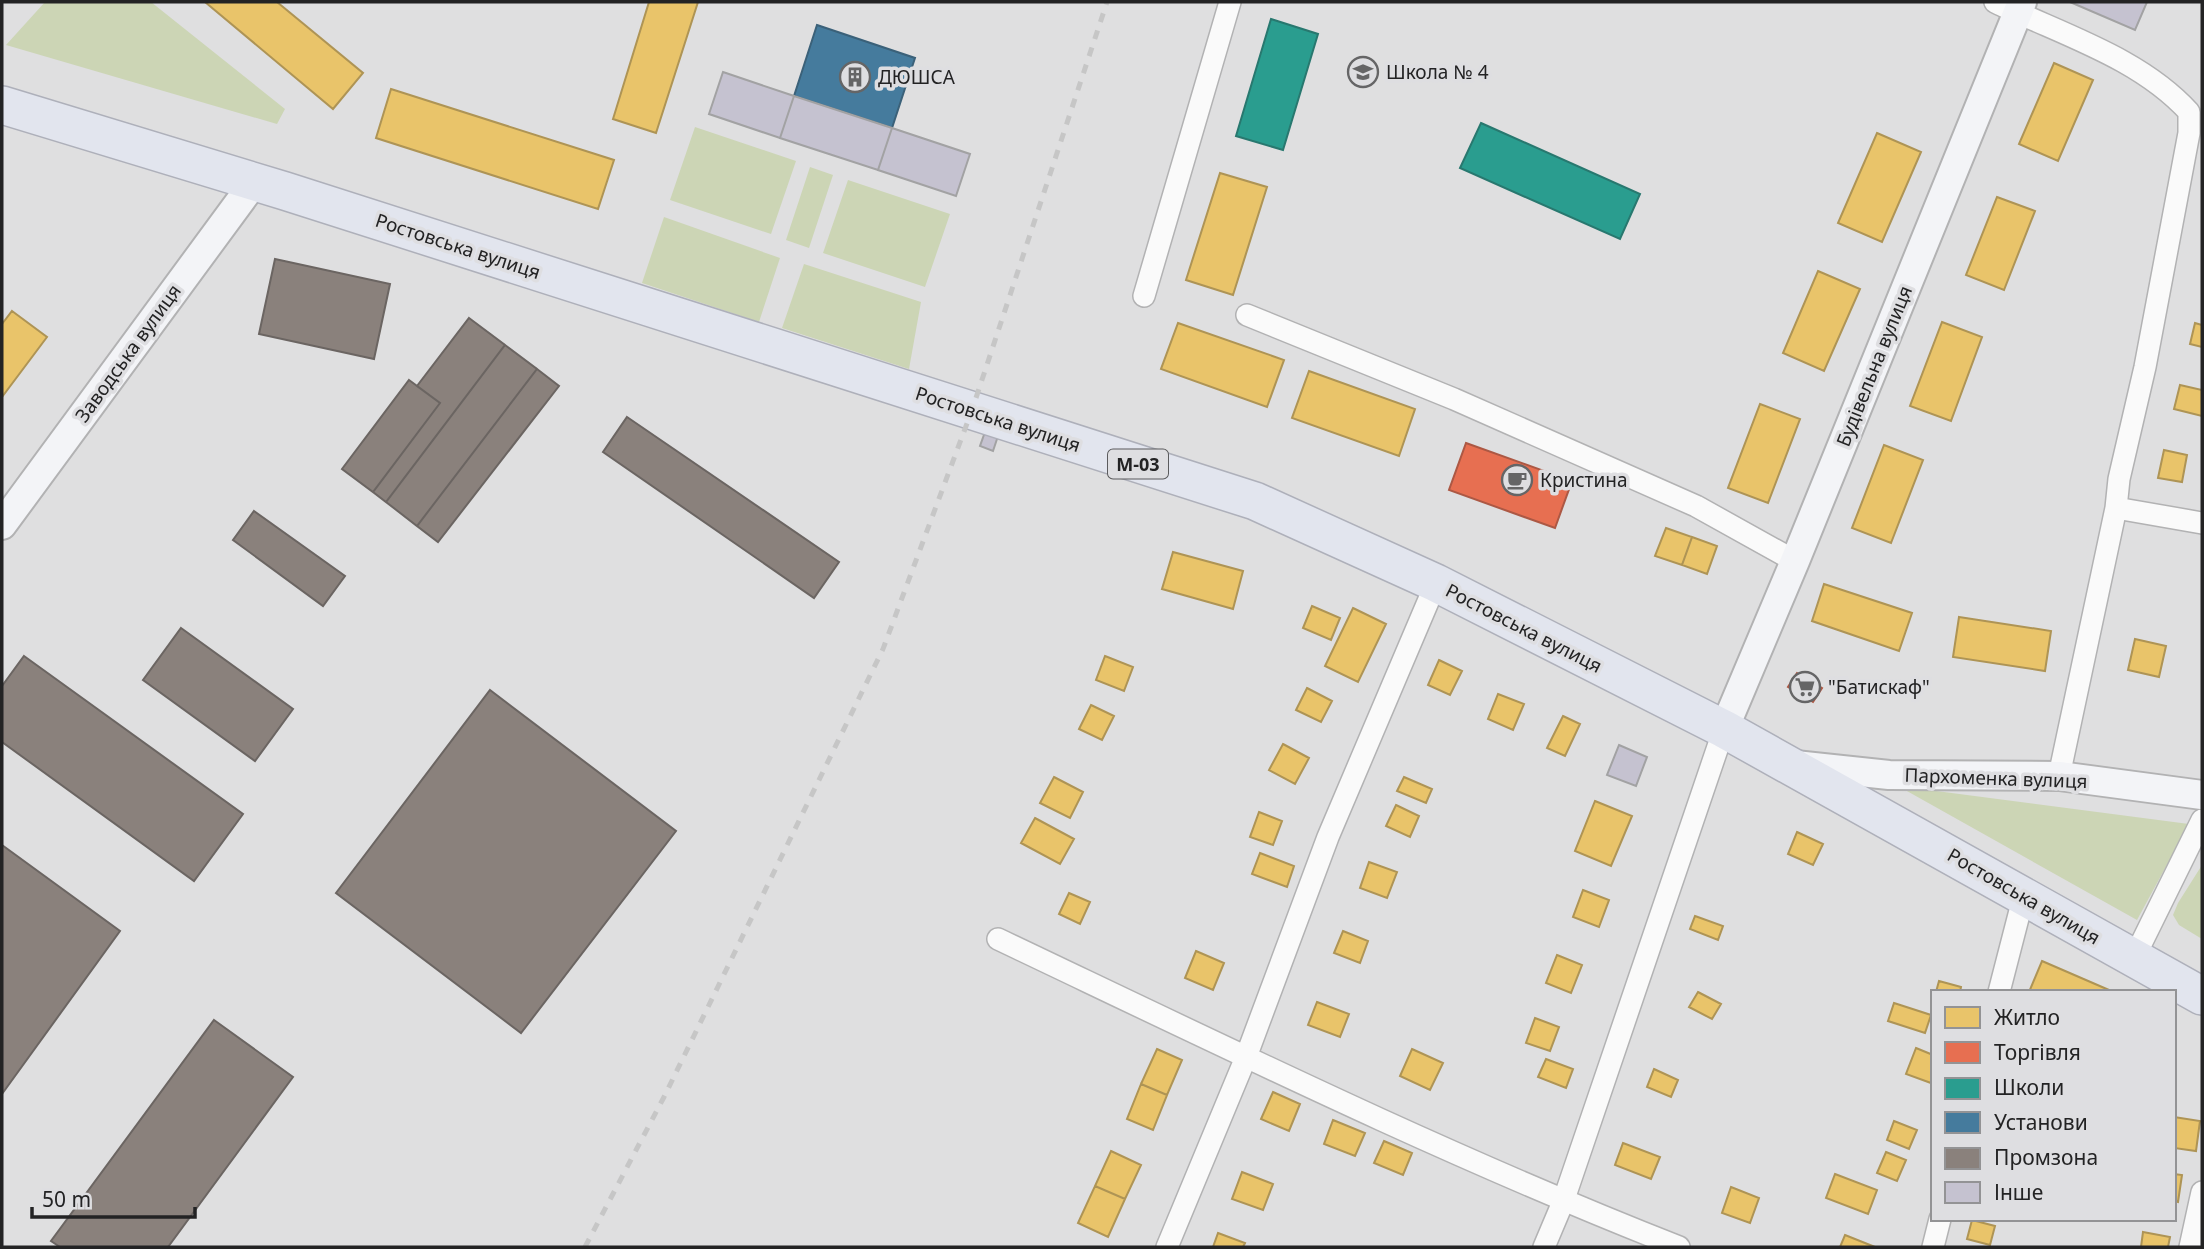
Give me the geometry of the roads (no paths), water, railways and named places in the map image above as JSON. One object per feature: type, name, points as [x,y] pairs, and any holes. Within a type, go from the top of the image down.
[{"type":"highway","name":"Ростовська вулиця","points":[[2,105],[255,181],[1255,501],[1436,583],[1724,729],[2202,996]]},
{"type":"main road","name":"Будівельна вулиця","points":[[1724,729],[1795,561],[2011,5]]},
{"type":"main road","name":"Заводська вулиця","points":[[2,525],[255,181]]},
{"type":"main road","name":"Пархоменка вулиця","points":[[1789,764],[1889,775],[2059,776],[2202,795]]},
{"type":"street","points":[[1144,296],[1230,2]]},
{"type":"street","points":[[2011,5],[2114,57],[2172,93],[2189,111],[2189,133],[2145,367],[2119,479],[2116,508],[2059,776]]},
{"type":"street","points":[[1247,314],[1454,399],[1696,506],[1795,561]]},
{"type":"street","points":[[2116,508],[2202,523]]},
{"type":"street","points":[[1167,1247],[1246,1057],[1328,836],[1436,583]]},
{"type":"street","points":[[1544,1247],[1563,1202],[1724,729]]},
{"type":"street","points":[[2134,958],[2202,820]]},
{"type":"street","points":[[2000,990],[2024,895]]},
{"type":"street","points":[[998,939],[1246,1057],[1563,1202],[1679,1247]]},
{"type":"street","points":[[2190,1247],[2202,1192]]},
{"type":"street","points":[[1933,1247],[1940,1221]]},
{"type":"railway","points":[[585,1247],[664,1097],[883,649],[972,410],[1107,2]]},
{"type":"place","name":"Школа № 4","points":[[1363,72]]},
{"type":"place","name":"ДЮШСА","points":[[855,77]]},
{"type":"place","name":"Кристина","points":[[1517,480]]},
{"type":"place","name":"\"Батискаф\"","points":[[1805,687]]}]
